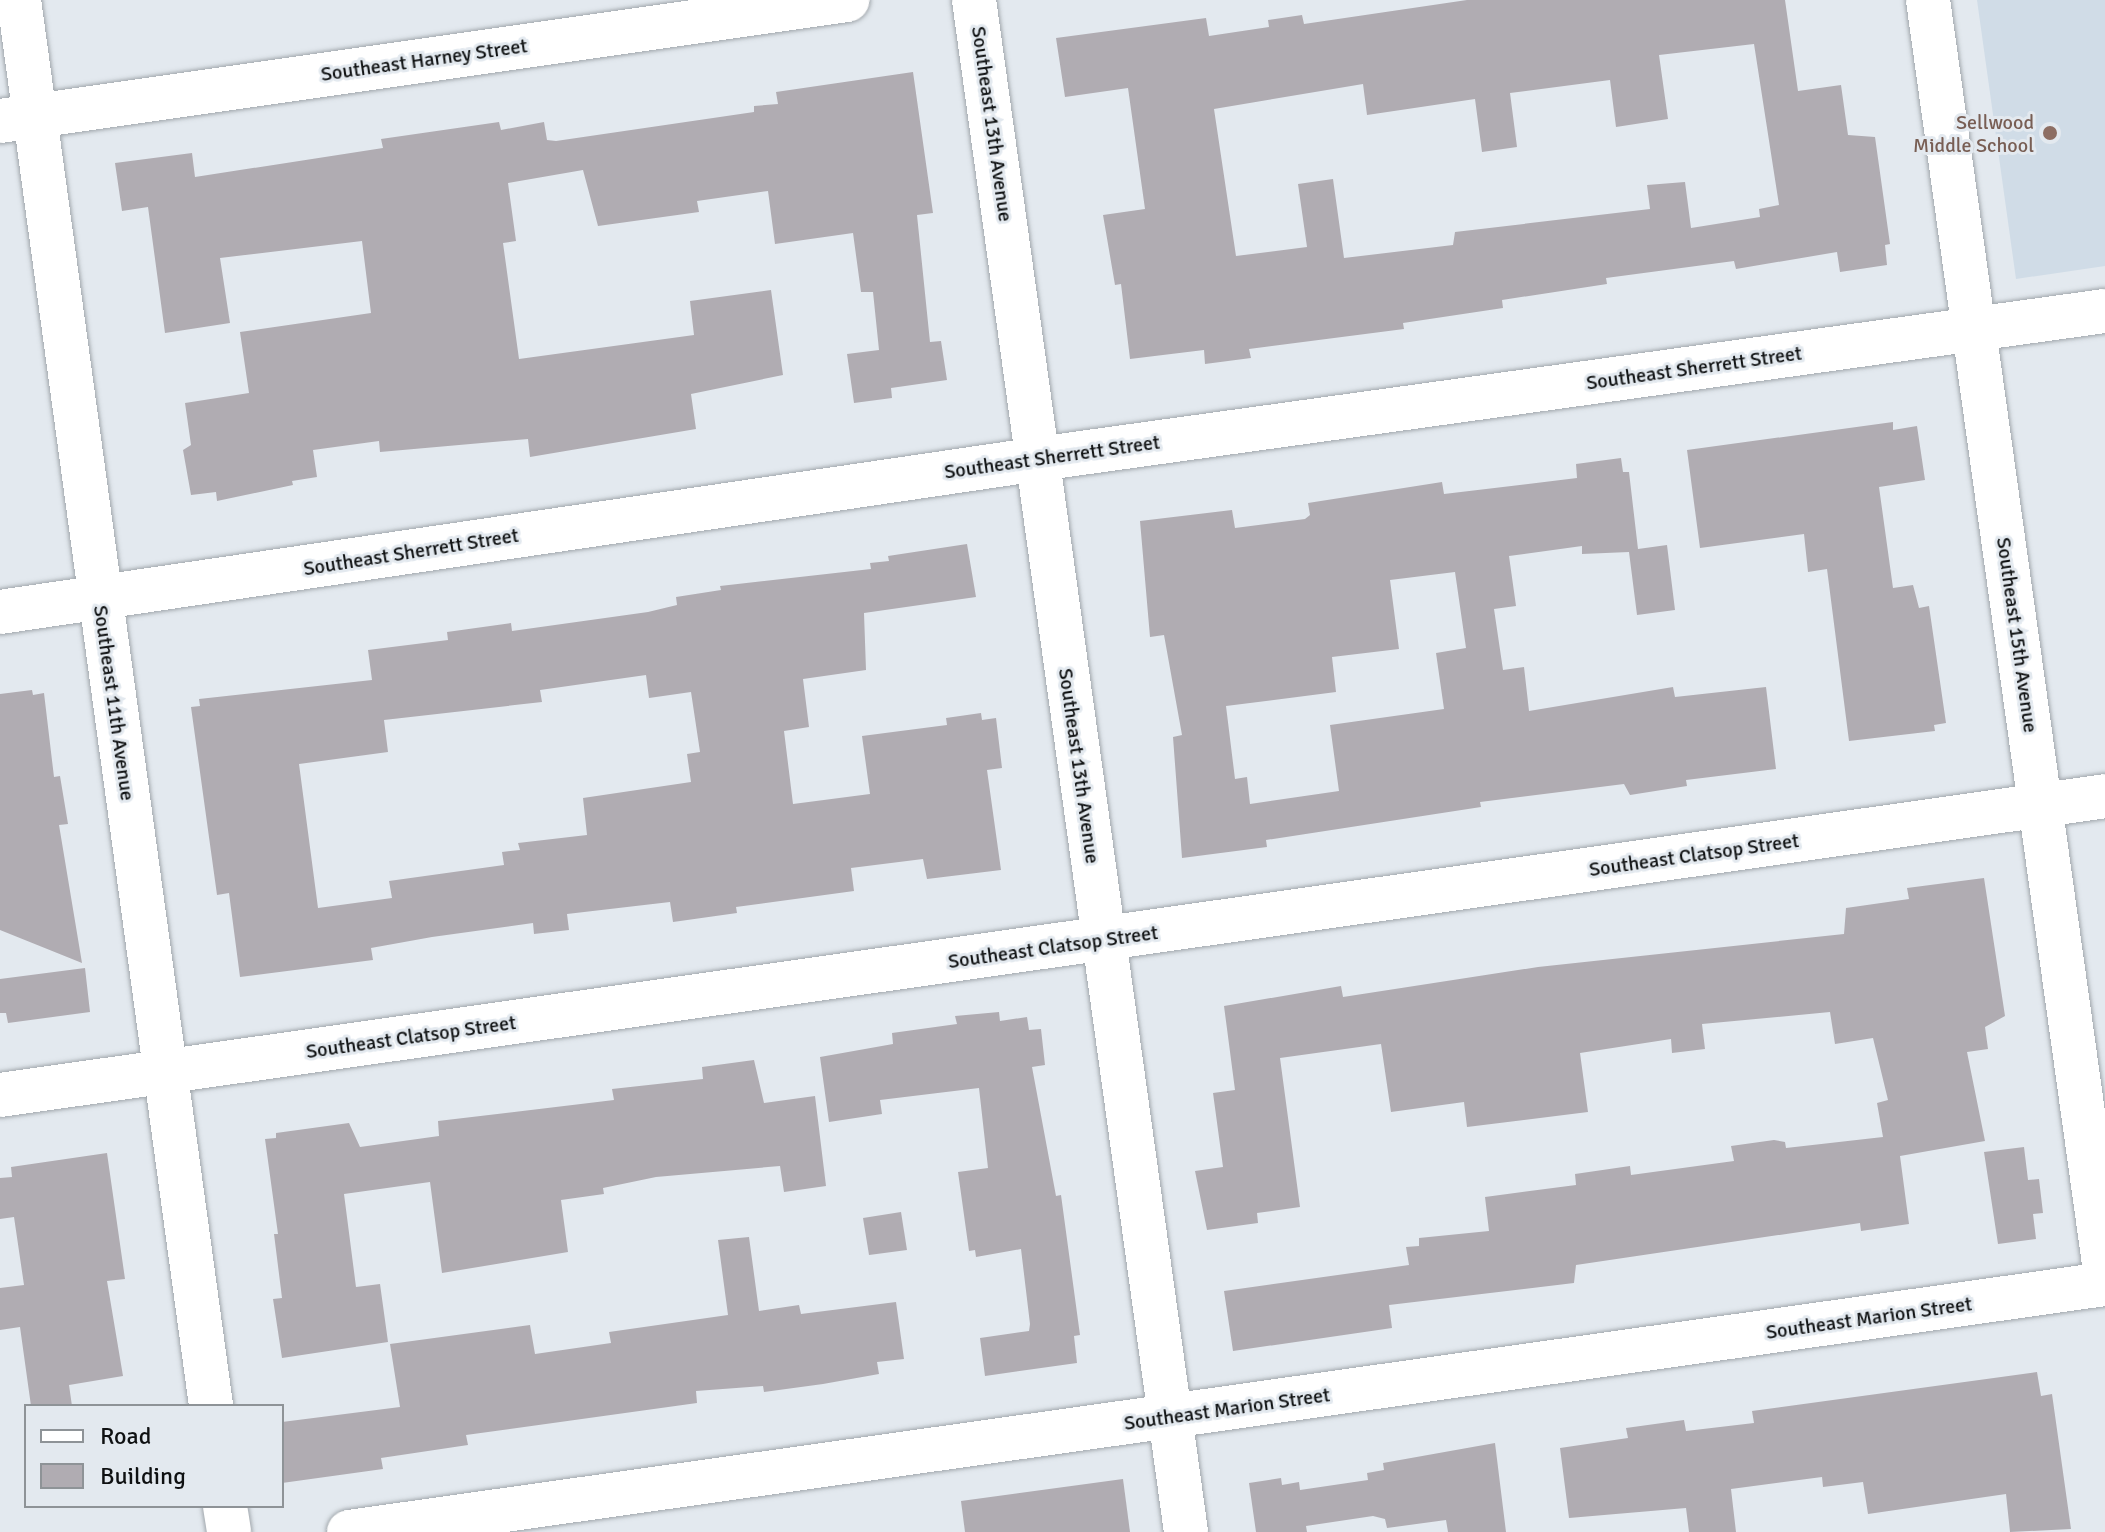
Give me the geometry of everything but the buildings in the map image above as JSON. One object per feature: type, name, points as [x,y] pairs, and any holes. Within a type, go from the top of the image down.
[{"type":"street","name":"Southeast 11th Avenue","points":[[19,0],[17,118],[99,599],[211,1404]]},
{"type":"street","name":"Southeast Harney Street","points":[[17,118],[847,0]]},
{"type":"street","name":"Southeast 13th Avenue","points":[[974,0],[1186,1532]]},
{"type":"street","name":"Southeast 15th Avenue","points":[[1928,0],[2105,1270]]},
{"type":"street","name":"Southeast Sherrett Street","points":[[0,612],[1038,459],[2105,311]]},
{"type":"street","name":"Southeast Clatsop Street","points":[[0,1095],[2105,796]]},
{"type":"street","name":"Southeast Marion Street","points":[[349,1532],[2105,1284]]},
{"type":"street","points":[[225,1508],[229,1532]]},
{"type":"shaded area","name":"Sellwood Middle School","points":[[1977,0],[2105,0],[2105,266],[2016,279]]},
{"type":"place","name":"Sellwood Middle School","points":[[2050,133]]}]
